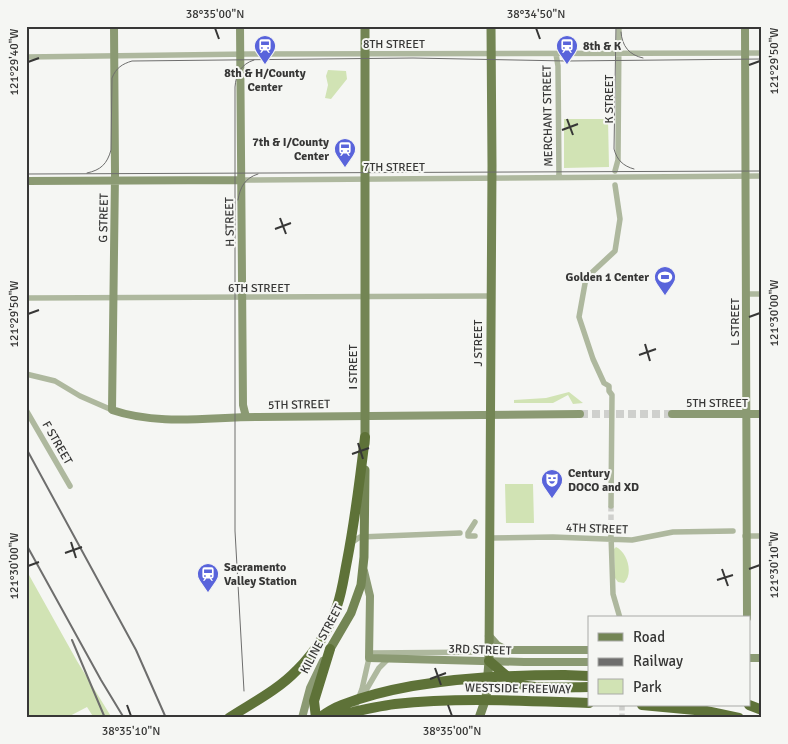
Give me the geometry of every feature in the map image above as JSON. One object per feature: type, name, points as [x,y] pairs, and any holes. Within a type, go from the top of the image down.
[{"type":"highway","points":[[229,718],[275,689],[290,677],[308,658],[329,626],[338,605],[351,542],[365,437]]},
{"type":"highway","points":[[330,649],[311,699],[318,718],[340,705],[372,695],[426,685],[524,676],[588,676]]},
{"type":"highway","points":[[489,656],[512,680],[522,685],[588,687]]},
{"type":"highway","name":"WESTSIDE FREEWAY","points":[[328,718],[393,704],[426,701],[481,700],[588,703]]},
{"type":"highway","points":[[750,705],[762,710]]},
{"type":"highway","points":[[653,706],[706,711],[739,718]]},
{"type":"main road","name":"G STREET","points":[[112,410],[115,180],[114,26]]},
{"type":"main road","name":"H STREET","points":[[240,26],[243,405],[246,417]]},
{"type":"main road","name":"I STREET","points":[[366,26],[364,571],[370,596],[370,656]]},
{"type":"main road","name":"J STREET","points":[[479,718],[486,698],[489,656],[492,26]]},
{"type":"main road","name":"L STREET","points":[[744,26],[745,536],[747,616]]},
{"type":"main road","name":"7TH STREET","points":[[26,180],[241,180]]},
{"type":"main road","name":"5TH STREET","points":[[112,410],[137,417],[171,420],[246,417],[580,414]]},
{"type":"main road","name":"5TH STREET","points":[[672,414],[762,414]]},
{"type":"main road","name":"KILINE STREET","points":[[330,649],[355,604],[364,571]]},
{"type":"main road","name":"3RD STREET","points":[[489,636],[497,645],[507,650],[588,650]]},
{"type":"main road","name":"3RD STREET","points":[[370,656],[388,659],[489,656],[588,662]]},
{"type":"main road","points":[[302,718],[311,699]]},
{"type":"street","name":"K STREET","points":[[615,171],[618,160],[619,26]]},
{"type":"street","name":"8TH STREET","points":[[26,57],[240,54],[762,53]]},
{"type":"street","name":"MERCHANT STREET","points":[[556,54],[558,66],[559,177]]},
{"type":"street","name":"7TH STREET","points":[[241,180],[762,176]]},
{"type":"street","points":[[611,506],[612,395],[584,336],[580,317],[586,278],[615,251],[620,219],[615,185]]},
{"type":"street","points":[[746,294],[762,294]]},
{"type":"street","name":"6TH STREET","points":[[26,298],[491,296]]},
{"type":"street","name":"5TH STREET","points":[[26,374],[55,381],[80,396],[112,410]]},
{"type":"street","name":"F STREET","points":[[26,410],[70,486]]},
{"type":"street","points":[[475,522],[468,533],[468,536],[475,536]]},
{"type":"street","name":"4TH STREET","points":[[490,538],[611,537],[632,540],[673,532],[733,531]]},
{"type":"street","points":[[351,542],[356,538],[364,537],[460,533]]},
{"type":"street","points":[[745,536],[762,536]]},
{"type":"street","points":[[611,537],[612,594],[619,616]]},
{"type":"street","name":"3RD STREET","points":[[370,656],[489,656]]},
{"type":"street","name":"I STREET","points":[[351,718],[366,678],[370,656]]},
{"type":"street","name":"I STREET","points":[[356,704],[367,690],[379,668],[388,659]]},
{"type":"green space","points":[[328,70],[346,71],[347,79],[331,99],[325,98],[328,85],[326,76]]},
{"type":"green space","points":[[564,119],[608,119],[609,167],[564,168]]},
{"type":"green space","points":[[569,392],[583,403],[573,404],[568,395],[553,403],[514,403],[514,400],[546,398]]},
{"type":"green space","points":[[505,484],[533,484],[534,523],[506,523]]},
{"type":"green space","points":[[616,547],[623,553],[628,563],[629,574],[624,583],[618,582],[615,578],[614,549]]},
{"type":"green space","points":[[29,575],[77,661],[112,718],[94,718],[87,707],[66,718],[26,718],[26,576]]},
{"type":"tunnel","points":[[580,414],[672,414]]},
{"type":"tunnel","points":[[611,506],[611,535]]},
{"type":"tunnel","points":[[622,706],[622,718]]},
{"type":"tram line","points":[[616,26],[614,149],[621,162],[634,169]]},
{"type":"tram line","points":[[621,32],[627,49],[634,55],[643,58]]},
{"type":"tram line","points":[[87,173],[103,166],[109,155],[111,150],[112,78],[120,67],[132,61],[413,58],[567,61],[762,59]]},
{"type":"tram line","points":[[244,691],[235,531],[235,87],[240,70],[254,60]]},
{"type":"tram line","points":[[26,174],[762,171]]},
{"type":"tram line","points":[[238,200],[244,184],[258,174]]},
{"type":"railway","points":[[26,448],[136,650],[166,718]]},
{"type":"railway","points":[[26,544],[124,718]]},
{"type":"railway","points":[[72,640],[105,718]]},
{"type":"place","name":"8th & H/County Center","points":[[265,65]]},
{"type":"place","name":"8th & K","points":[[567,65]]},
{"type":"place","name":"7th & I/County Center","points":[[345,168]]},
{"type":"place","name":"Golden 1 Center","points":[[665,296]]},
{"type":"place","name":"Century DOCO and XD","points":[[552,499]]},
{"type":"place","name":"Sacramento Valley Station","points":[[208,593]]}]
